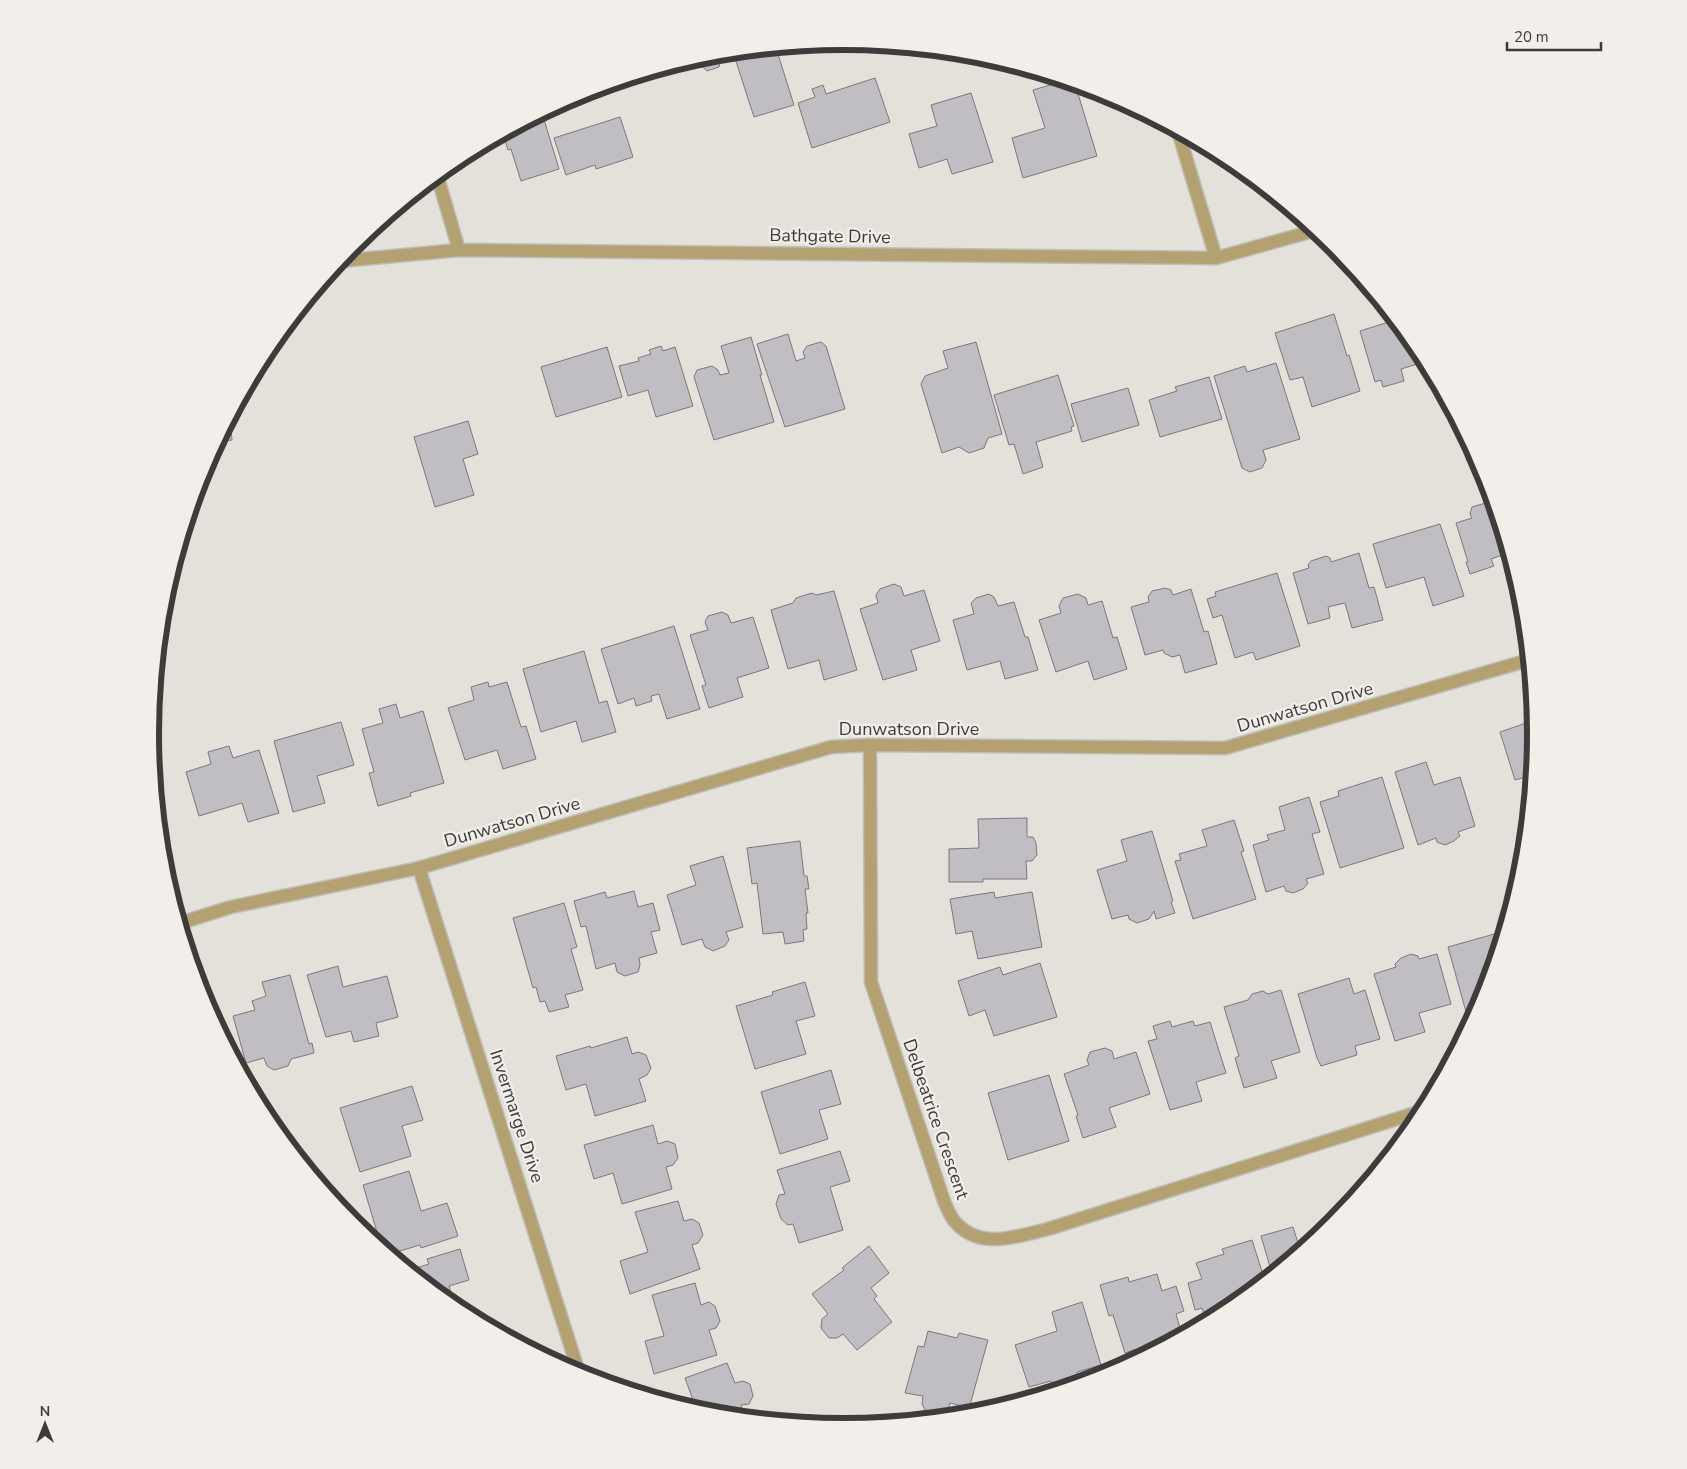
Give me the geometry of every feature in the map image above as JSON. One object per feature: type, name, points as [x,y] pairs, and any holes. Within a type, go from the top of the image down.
[{"type":"street","points":[[1180,139],[1216,258]]},
{"type":"street","points":[[439,182],[460,250]]},
{"type":"street","name":"Bathgate Drive","points":[[350,260],[460,250],[1216,258],[1308,232]]},
{"type":"street","name":"Dunwatson Drive","points":[[185,921],[231,907],[419,868],[831,747],[870,745],[1225,748],[1524,661]]},
{"type":"street","name":"Delbeatrice Crescent","points":[[870,745],[870,982],[944,1200],[956,1224],[972,1235],[987,1240],[1007,1239],[1048,1229],[1414,1114]]},
{"type":"street","name":"Invermarge Drive","points":[[419,868],[576,1364]]},
{"type":"building","points":[[778,53],[794,105],[754,117],[735,59]]},
{"type":"building","points":[[724,61],[720,62],[719,67],[707,71],[699,65]]},
{"type":"building","points":[[875,78],[890,122],[812,148],[798,103],[815,97],[812,89],[823,85],[826,94]]},
{"type":"building","points":[[1056,83],[1077,91],[1097,156],[1023,178],[1012,138],[1045,128],[1033,90]]},
{"type":"building","points":[[971,93],[993,162],[952,174],[947,159],[919,168],[909,134],[937,126],[931,105]]},
{"type":"building","points":[[620,117],[633,157],[596,169],[595,165],[566,175],[554,138]]},
{"type":"building","points":[[544,120],[559,169],[521,181],[511,149],[508,150],[505,140]]},
{"type":"building","points":[[1334,314],[1360,391],[1312,407],[1303,377],[1290,380],[1275,333]]},
{"type":"building","points":[[1390,322],[1419,364],[1401,369],[1404,381],[1383,387],[1381,380],[1375,382],[1360,331]]},
{"type":"building","points":[[788,334],[796,361],[805,358],[803,352],[807,346],[821,342],[826,346],[845,409],[785,427],[757,344]]},
{"type":"building","points":[[751,337],[774,422],[714,440],[694,377],[697,370],[712,366],[718,370],[720,375],[729,373],[721,346]]},
{"type":"building","points":[[976,342],[1002,434],[988,438],[984,448],[969,453],[959,447],[942,453],[921,384],[925,376],[948,368],[943,351]]},
{"type":"building","points":[[661,346],[663,351],[675,347],[693,406],[656,417],[648,390],[628,396],[619,366],[639,361],[638,358],[651,354],[649,350]]},
{"type":"building","points":[[607,347],[622,397],[556,417],[541,367]]},
{"type":"building","points":[[1276,363],[1300,439],[1263,450],[1266,460],[1262,468],[1250,472],[1242,468],[1214,376],[1245,366],[1247,372]]},
{"type":"building","points":[[1058,375],[1074,426],[1071,427],[1072,431],[1036,442],[1043,467],[1023,474],[1014,444],[1009,445],[994,395]]},
{"type":"building","points":[[1209,377],[1222,419],[1160,437],[1149,400],[1177,391],[1175,387]]},
{"type":"building","points":[[1128,388],[1139,425],[1082,442],[1071,404]]},
{"type":"building","points":[[468,421],[478,454],[463,459],[474,495],[435,507],[414,437]]},
{"type":"building","points":[[231,430],[232,440],[226,440]]},
{"type":"building","points":[[1487,502],[1504,554],[1491,559],[1494,566],[1470,574],[1456,523],[1472,518],[1470,514],[1472,507]]},
{"type":"building","points":[[1440,524],[1464,596],[1433,606],[1424,577],[1386,588],[1373,544]]},
{"type":"building","points":[[1359,553],[1369,588],[1374,587],[1383,620],[1352,628],[1345,603],[1328,607],[1330,618],[1308,624],[1293,573],[1309,568],[1308,565],[1311,561],[1326,556],[1330,558],[1331,562]]},
{"type":"building","points":[[1277,573],[1300,646],[1256,660],[1253,652],[1235,658],[1222,615],[1213,618],[1207,599],[1216,596],[1215,592]]},
{"type":"building","points":[[894,584],[901,587],[904,596],[924,590],[940,641],[911,650],[917,670],[883,680],[860,609],[878,603],[876,595],[880,589]]},
{"type":"building","points":[[1165,588],[1171,590],[1173,595],[1191,589],[1204,632],[1208,631],[1217,664],[1185,673],[1180,655],[1172,657],[1164,653],[1163,650],[1145,655],[1131,607],[1149,602],[1148,597],[1152,591]]},
{"type":"building","points":[[834,591],[857,670],[824,680],[819,660],[788,669],[771,610],[793,603],[796,598],[812,593],[816,595]]},
{"type":"building","points":[[989,594],[994,597],[998,606],[1014,602],[1025,637],[1028,637],[1038,670],[1005,679],[1000,661],[967,670],[953,620],[974,614],[971,603],[976,598]]},
{"type":"building","points":[[1078,594],[1086,598],[1088,605],[1102,601],[1113,638],[1117,637],[1127,669],[1094,680],[1088,661],[1056,672],[1039,620],[1061,613],[1059,606],[1063,598]]},
{"type":"building","points":[[722,612],[728,615],[731,623],[753,617],[769,668],[737,678],[743,697],[709,708],[702,686],[706,685],[690,635],[708,630],[705,622],[708,616]]},
{"type":"building","points":[[674,626],[700,709],[667,719],[659,694],[651,696],[652,701],[636,706],[634,698],[618,704],[601,649]]},
{"type":"building","points":[[584,651],[599,703],[607,701],[616,732],[582,742],[576,721],[541,732],[523,669]]},
{"type":"building","points":[[488,682],[489,687],[507,682],[521,727],[526,726],[536,759],[503,769],[497,750],[465,760],[448,708],[474,700],[471,687]]},
{"type":"building","points":[[396,704],[400,718],[423,711],[444,783],[410,793],[411,796],[378,806],[369,773],[374,772],[362,729],[383,723],[379,709]]},
{"type":"building","points":[[341,722],[354,765],[317,776],[325,803],[293,812],[274,741]]},
{"type":"building","points":[[1528,722],[1527,777],[1515,780],[1500,732]]},
{"type":"building","points":[[229,746],[233,758],[259,750],[279,813],[248,822],[242,803],[199,816],[186,772],[211,764],[208,752]]},
{"type":"building","points":[[1426,762],[1434,785],[1460,777],[1475,826],[1458,832],[1460,836],[1445,845],[1437,842],[1436,838],[1418,845],[1395,772]]},
{"type":"building","points":[[1382,777],[1404,848],[1340,868],[1320,802],[1339,796],[1338,791]]},
{"type":"building","points":[[1309,797],[1320,832],[1312,834],[1324,874],[1306,879],[1308,883],[1303,889],[1293,893],[1286,891],[1284,886],[1266,892],[1253,845],[1269,840],[1267,835],[1285,830],[1279,807]]},
{"type":"building","points":[[1027,818],[1027,837],[1033,837],[1036,843],[1037,855],[1032,861],[1026,861],[1027,879],[983,879],[983,882],[949,882],[949,849],[979,848],[978,819]]},
{"type":"building","points":[[1234,820],[1244,851],[1241,852],[1256,899],[1193,919],[1175,861],[1181,860],[1179,854],[1207,846],[1202,830]]},
{"type":"building","points":[[1152,831],[1175,913],[1156,919],[1154,911],[1149,919],[1137,923],[1129,919],[1128,915],[1112,919],[1097,870],[1127,861],[1121,840]]},
{"type":"building","points":[[800,841],[804,876],[807,876],[809,889],[805,889],[808,913],[806,913],[807,929],[803,930],[804,941],[785,944],[783,932],[763,934],[757,883],[752,884],[747,848]]},
{"type":"building","points":[[723,856],[743,927],[726,932],[729,940],[725,946],[713,951],[705,947],[702,939],[682,945],[667,895],[696,885],[690,866]]},
{"type":"building","points":[[634,891],[638,907],[653,903],[660,930],[651,932],[657,953],[639,958],[638,972],[625,976],[617,972],[615,963],[596,969],[586,926],[581,927],[574,901],[605,892],[607,898]]},
{"type":"building","points":[[994,892],[995,898],[1032,892],[1042,947],[978,959],[972,931],[956,934],[950,899]]},
{"type":"building","points":[[564,903],[577,947],[571,949],[583,990],[565,995],[569,1007],[549,1012],[545,1001],[540,1002],[536,987],[533,988],[513,918]]},
{"type":"building","points":[[1499,933],[1492,955],[1467,1015],[1448,947]]},
{"type":"building","points":[[1411,954],[1418,956],[1419,959],[1437,954],[1451,1004],[1419,1013],[1425,1032],[1395,1041],[1374,974],[1396,967],[1395,964],[1401,958]]},
{"type":"building","points":[[1040,963],[1057,1017],[994,1036],[985,1010],[969,1016],[958,981],[1000,967],[1003,975]]},
{"type":"building","points":[[338,966],[343,987],[387,976],[398,1017],[376,1023],[379,1036],[354,1042],[351,1031],[326,1037],[307,975]]},
{"type":"building","points":[[290,975],[309,1044],[312,1043],[314,1053],[291,1059],[288,1066],[274,1070],[267,1066],[264,1058],[246,1063],[233,1016],[255,1010],[252,1001],[266,996],[262,982]]},
{"type":"building","points":[[1349,978],[1354,994],[1365,990],[1380,1039],[1355,1046],[1357,1055],[1321,1066],[1298,994]]},
{"type":"building","points":[[805,982],[815,1016],[796,1021],[806,1054],[755,1069],[736,1006],[773,995],[772,992]]},
{"type":"building","points":[[1281,990],[1300,1052],[1271,1061],[1277,1078],[1244,1088],[1235,1058],[1239,1056],[1224,1007],[1248,1000],[1252,994],[1263,991],[1268,994]]},
{"type":"building","points":[[1170,1021],[1172,1027],[1193,1021],[1195,1026],[1210,1022],[1226,1073],[1196,1082],[1202,1101],[1170,1110],[1148,1041],[1157,1039],[1153,1026]]},
{"type":"building","points":[[627,1037],[632,1054],[638,1052],[646,1055],[651,1068],[647,1075],[639,1079],[646,1101],[595,1116],[586,1084],[566,1090],[556,1056]]},
{"type":"building","points":[[1105,1048],[1112,1051],[1114,1059],[1136,1052],[1150,1094],[1109,1108],[1116,1127],[1083,1138],[1076,1116],[1078,1115],[1064,1074],[1089,1065],[1087,1060],[1090,1052]]},
{"type":"building","points":[[831,1070],[841,1104],[819,1110],[828,1139],[780,1154],[761,1092]]},
{"type":"building","points":[[1049,1075],[1069,1141],[1008,1160],[988,1093]]},
{"type":"building","points":[[412,1086],[423,1120],[402,1126],[411,1156],[360,1172],[340,1108]]},
{"type":"building","points":[[653,1125],[658,1144],[667,1141],[675,1144],[678,1158],[673,1165],[666,1167],[672,1189],[622,1204],[613,1173],[594,1179],[584,1145]]},
{"type":"building","points":[[840,1151],[850,1181],[830,1187],[843,1230],[799,1243],[793,1224],[788,1225],[781,1219],[776,1204],[779,1195],[785,1194],[777,1170]]},
{"type":"building","points":[[409,1171],[421,1211],[447,1203],[458,1236],[421,1248],[420,1245],[396,1252],[378,1237],[363,1185]]},
{"type":"building","points":[[678,1201],[684,1221],[692,1219],[699,1223],[703,1235],[698,1243],[692,1245],[700,1269],[630,1294],[620,1261],[648,1252],[635,1212]]},
{"type":"building","points":[[1293,1227],[1299,1246],[1271,1269],[1261,1236]]},
{"type":"building","points":[[1252,1240],[1263,1275],[1205,1316],[1202,1308],[1195,1310],[1188,1283],[1202,1279],[1196,1263],[1224,1254],[1222,1249]]},
{"type":"building","points":[[869,1246],[889,1273],[871,1288],[877,1296],[874,1299],[892,1322],[857,1350],[843,1334],[837,1338],[829,1338],[821,1328],[822,1319],[828,1314],[812,1294],[844,1270],[842,1268]]},
{"type":"building","points":[[460,1249],[469,1280],[449,1286],[452,1296],[415,1268],[429,1264],[427,1259]]},
{"type":"building","points":[[1157,1274],[1162,1291],[1176,1286],[1184,1311],[1176,1314],[1181,1330],[1141,1350],[1140,1348],[1125,1353],[1113,1315],[1109,1316],[1100,1285],[1128,1277],[1129,1282]]},
{"type":"building","points":[[695,1283],[701,1305],[709,1302],[715,1306],[720,1321],[716,1328],[709,1330],[717,1355],[654,1374],[645,1341],[664,1336],[652,1295]]},
{"type":"building","points":[[1082,1302],[1101,1365],[1077,1372],[1079,1377],[1064,1383],[1053,1386],[1051,1381],[1029,1387],[1015,1345],[1057,1331],[1052,1312]]},
{"type":"building","points":[[928,1331],[957,1338],[959,1333],[988,1340],[970,1405],[967,1404],[966,1407],[950,1403],[947,1411],[932,1413],[926,1412],[922,1404],[923,1396],[905,1393],[918,1346],[924,1347]]},
{"type":"building","points":[[727,1363],[735,1383],[743,1381],[750,1384],[753,1396],[749,1404],[741,1405],[743,1411],[694,1402],[685,1378]]}]
